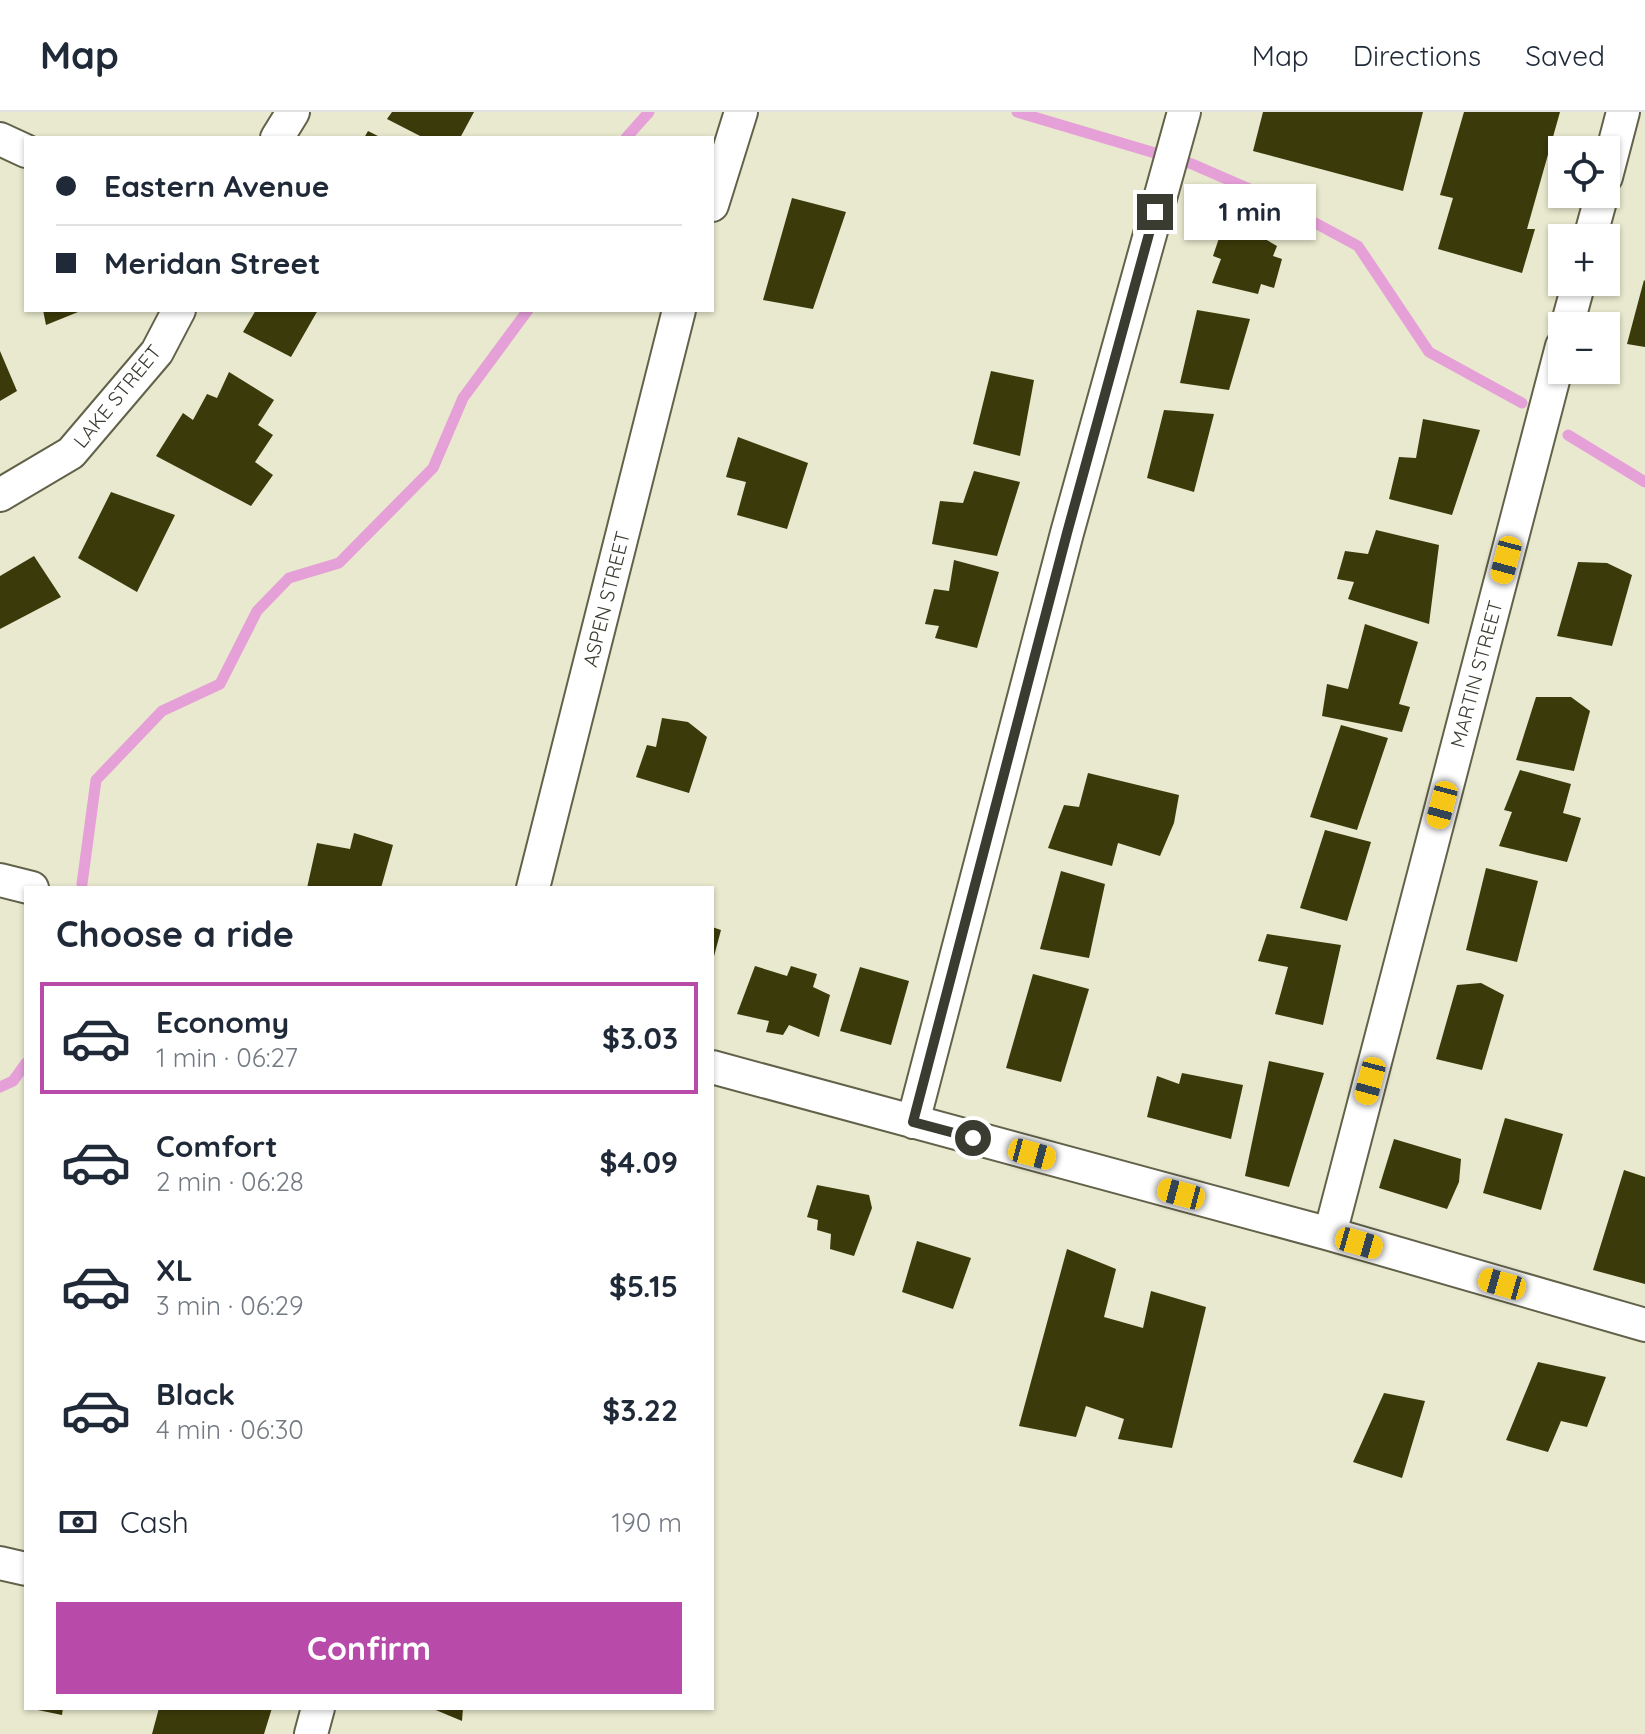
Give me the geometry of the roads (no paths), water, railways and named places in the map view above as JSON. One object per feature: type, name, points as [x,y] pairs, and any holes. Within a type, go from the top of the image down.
[{"type":"street","points":[[278,136],[293,112]]},
{"type":"street","points":[[714,199],[741,112]]},
{"type":"street","points":[[1617,136],[1623,112]]},
{"type":"street","points":[[913,1122],[1067,533],[1182,120]]},
{"type":"street","points":[[0,139],[24,150]]},
{"type":"street","name":"LAKE STREET","points":[[0,495],[71,453],[157,352],[178,312]]},
{"type":"street","name":"ASPEN STREET","points":[[534,886],[678,312]]},
{"type":"street","name":"MARTIN STREET","points":[[1330,1234],[1552,384]]},
{"type":"street","points":[[0,880],[24,886]]},
{"type":"street","points":[[714,1068],[1330,1234],[1645,1325]]},
{"type":"street","points":[[0,1563],[24,1569]]},
{"type":"street","points":[[311,1734],[317,1710]]},
{"type":"waterway","points":[[628,136],[649,112]]},
{"type":"waterway","points":[[1017,112],[1192,164],[1261,194],[1358,246],[1429,352],[1522,403]]},
{"type":"waterway","points":[[82,884],[96,780],[162,711],[220,684],[257,611],[289,578],[339,563],[433,468],[463,398],[527,312]]},
{"type":"waterway","points":[[1568,435],[1645,482]]},
{"type":"waterway","points":[[0,1087],[13,1081],[24,1066]]}]
